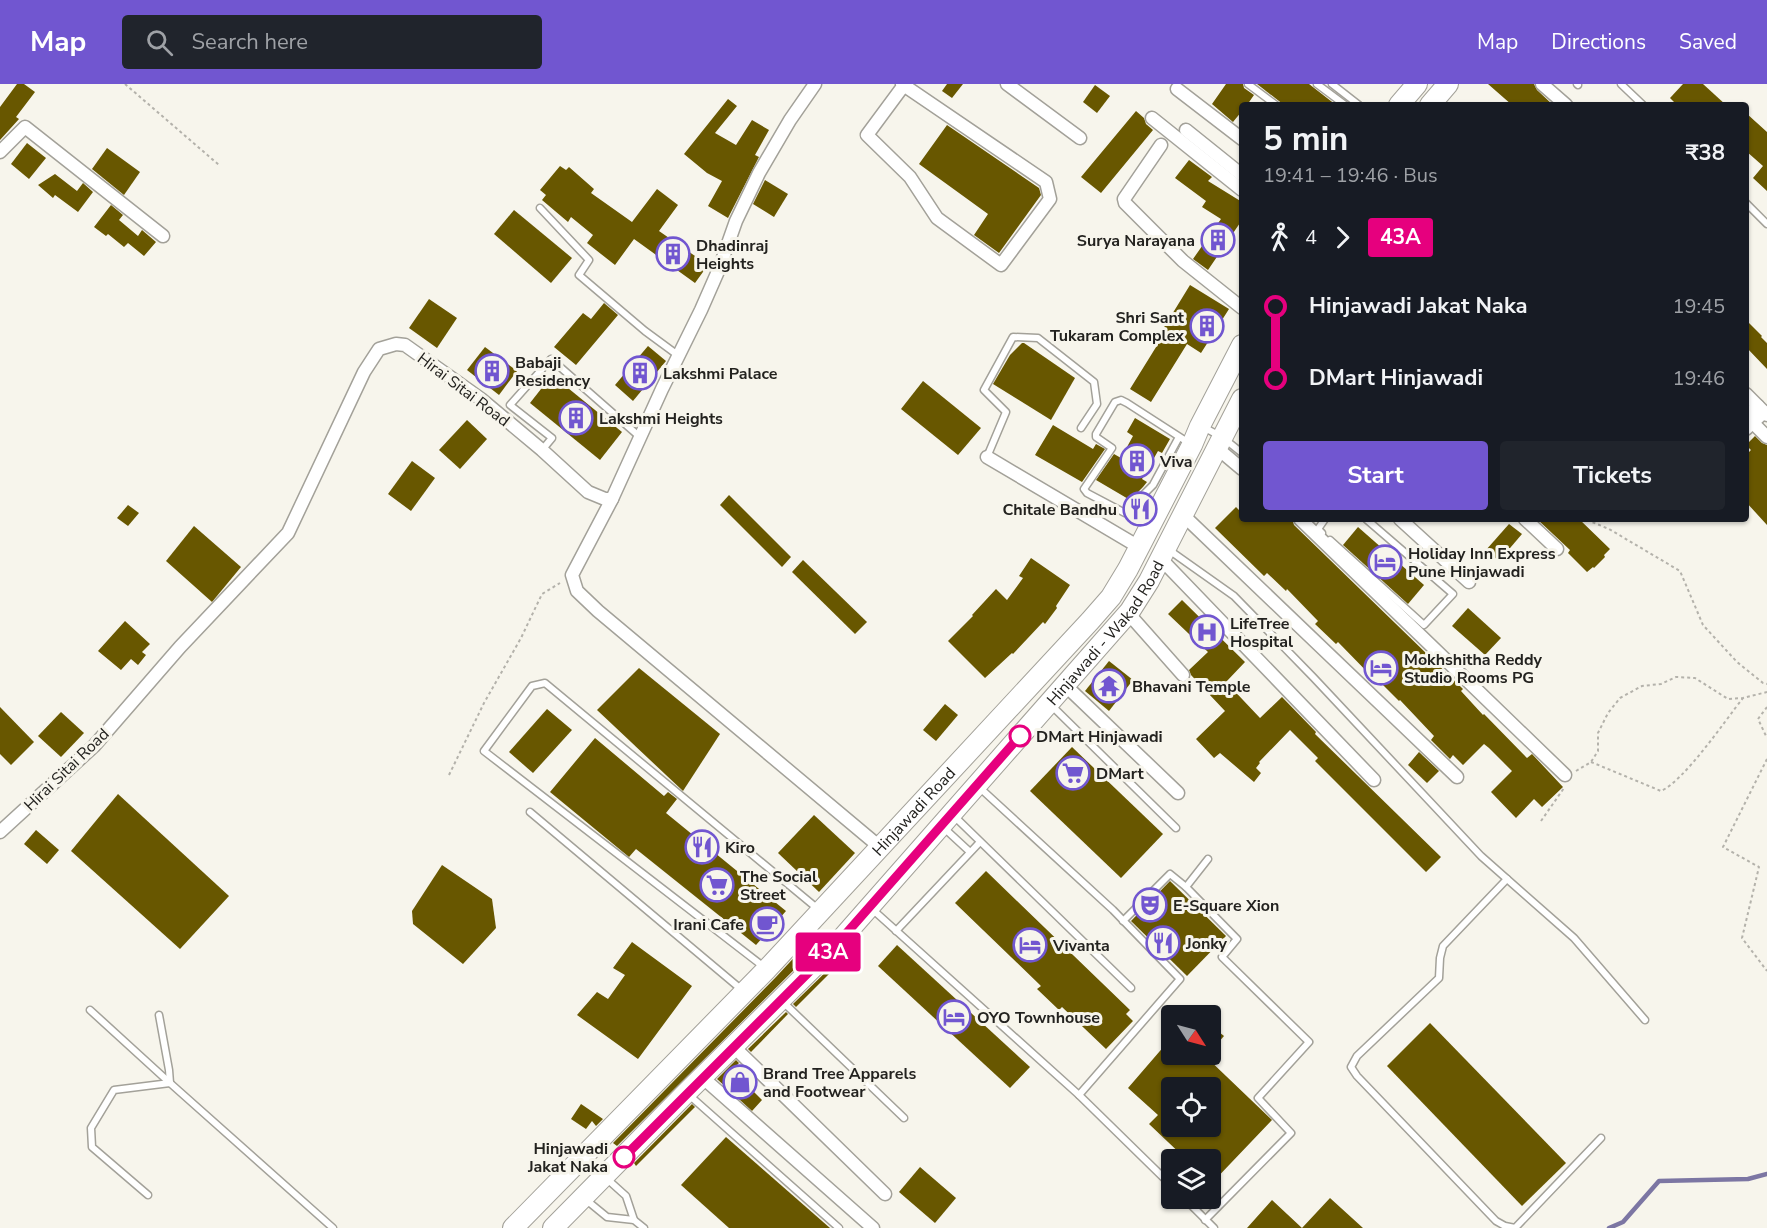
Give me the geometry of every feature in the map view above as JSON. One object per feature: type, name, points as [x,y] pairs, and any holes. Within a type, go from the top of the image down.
[{"type":"main road","points":[[1402,102],[1417,84]]},
{"type":"main road","points":[[1433,102],[1448,84]]},
{"type":"main road","name":"Hinjawadi Road","points":[[513,1228],[767,969],[1111,597],[1139,548],[1186,441],[1200,426],[1239,351]]},
{"type":"main road","name":"Hinjawadi - Wakad Road","points":[[559,1225],[686,1093],[836,945],[1128,613],[1149,581],[1239,405]]},
{"type":"street","points":[[815,84],[790,120],[759,173],[736,221],[719,269],[680,356],[612,499],[572,575],[577,591],[598,611],[881,848]]},
{"type":"street","points":[[1542,84],[1563,102]]},
{"type":"street","points":[[903,85],[1046,182],[1050,199],[1001,266],[937,218],[910,177],[867,135],[903,85]]},
{"type":"street","points":[[1015,87],[1080,138]]},
{"type":"street","points":[[1177,89],[1239,137]]},
{"type":"street","points":[[1152,118],[1239,188]]},
{"type":"street","points":[[0,152],[25,128],[163,236]]},
{"type":"street","points":[[1186,130],[1239,173]]},
{"type":"street","points":[[1161,146],[1124,199],[1125,203],[1183,261],[1239,306]]},
{"type":"street","name":"Hirai Sitai Road","points":[[0,832],[94,746],[180,647],[288,533],[364,372],[379,349],[396,344],[405,345],[481,399],[588,492],[605,500],[612,499]]},
{"type":"street","points":[[1749,396],[1763,411],[1749,422]]},
{"type":"street","points":[[1749,424],[1767,437]]},
{"type":"street","points":[[1220,442],[1239,465]]},
{"type":"street","points":[[987,457],[1139,548]]},
{"type":"street","points":[[1182,515],[1457,777]]},
{"type":"street","points":[[1303,522],[1569,776]]},
{"type":"street","points":[[1403,522],[1469,582]]},
{"type":"street","points":[[1528,522],[1557,549]]},
{"type":"street","points":[[1163,553],[1374,780]]},
{"type":"street","points":[[1128,613],[1183,675]]},
{"type":"street","points":[[1065,685],[1178,793]]},
{"type":"street","points":[[733,1046],[885,1194]]},
{"type":"street","points":[[702,1077],[873,1228]]},
{"type":"lane","points":[[1248,84],[1272,102]]},
{"type":"lane","points":[[1317,84],[1341,102]]},
{"type":"lane","points":[[1332,84],[1355,102]]},
{"type":"lane","points":[[1621,84],[1640,102]]},
{"type":"lane","points":[[1749,207],[1767,224]]},
{"type":"lane","points":[[540,208],[590,260],[579,276],[645,331],[680,356]]},
{"type":"lane","points":[[987,457],[1006,412],[984,390],[1012,337],[1038,338],[1094,382],[1096,404],[1081,428]]},
{"type":"lane","points":[[542,450],[552,438],[510,405],[551,359],[640,436]]},
{"type":"lane","points":[[1121,400],[1127,403],[1186,441],[1154,485],[1125,513],[1087,493],[1084,489],[1112,448],[1096,437],[1096,434],[1115,402],[1121,400]]},
{"type":"lane","points":[[1200,426],[1220,442],[1239,452]]},
{"type":"lane","points":[[1322,522],[1318,529],[1424,625],[1453,594],[1369,522]]},
{"type":"lane","points":[[1163,553],[1234,596],[1481,856],[1574,938],[1645,1020]]},
{"type":"lane","points":[[767,969],[484,751],[531,686],[544,683],[821,912]]},
{"type":"lane","points":[[1049,704],[1176,828]]},
{"type":"lane","points":[[977,786],[1123,921],[1180,979],[1079,1095]]},
{"type":"lane","points":[[530,812],[745,992]]},
{"type":"lane","points":[[947,820],[980,842],[1131,988]]},
{"type":"lane","points":[[947,820],[970,852]]},
{"type":"lane","points":[[896,931],[980,842]]},
{"type":"lane","points":[[1186,887],[1208,859]]},
{"type":"lane","points":[[1123,921],[1170,874],[1186,887],[1237,939],[1222,957],[1309,1042],[1258,1098],[1291,1133],[1205,1220]]},
{"type":"lane","points":[[1507,879],[1443,946],[1439,978],[1357,1056],[1351,1066],[1357,1076],[1496,1221],[1505,1226],[1515,1228],[1601,1138]]},
{"type":"lane","points":[[869,907],[1079,1095],[1161,1175]]},
{"type":"lane","points":[[781,999],[904,1118]]},
{"type":"lane","points":[[90,1010],[333,1228]]},
{"type":"lane","points":[[159,1015],[170,1083]]},
{"type":"lane","points":[[148,1195],[92,1147],[91,1128],[114,1090],[170,1083]]},
{"type":"lane","points":[[686,1093],[839,1228]]},
{"type":"lane","points":[[604,1176],[626,1196],[634,1221]]},
{"type":"lane","points":[[583,1198],[607,1217],[634,1221],[644,1228]]},
{"type":"lane","points":[[1194,1209],[1214,1228]]},
{"type":"path","points":[[125,84],[219,165]]},
{"type":"path","points":[[1592,522],[1609,529],[1680,571],[1703,624],[1737,662],[1767,684]]},
{"type":"path","points":[[450,775],[484,703],[521,638],[542,594],[572,575]]},
{"type":"path","points":[[1541,821],[1569,776],[1591,762],[1598,751],[1598,733],[1608,713],[1620,698],[1642,686],[1661,684],[1676,676],[1695,678],[1728,699],[1767,692]]},
{"type":"path","points":[[1591,762],[1660,791],[1671,786],[1696,758],[1743,698]]},
{"type":"path","points":[[1767,707],[1758,719],[1767,738]]},
{"type":"path","points":[[1767,759],[1723,847],[1759,867],[1742,938],[1767,971]]},
{"type":"building","points":[[17,84],[24,84],[35,92],[16,117],[19,119],[0,140],[0,107]]},
{"type":"building","points":[[947,84],[963,84],[952,98],[942,91]]},
{"type":"building","points":[[1226,84],[1243,84],[1244,88],[1254,95],[1249,102],[1239,102],[1239,115],[1233,122],[1212,104]]},
{"type":"building","points":[[1257,84],[1309,84],[1332,102],[1280,102]]},
{"type":"building","points":[[1488,84],[1534,84],[1550,102],[1509,102]]},
{"type":"building","points":[[1683,84],[1703,84],[1723,102],[1674,102],[1670,98]]},
{"type":"building","points":[[1095,85],[1110,96],[1097,113],[1083,102]]},
{"type":"building","points":[[728,99],[737,106],[715,133],[736,145],[752,120],[769,130],[755,155],[759,157],[728,218],[708,206],[722,181],[707,173],[684,154]]},
{"type":"building","points":[[1136,111],[1153,130],[1101,193],[1081,177]]},
{"type":"building","points":[[1749,116],[1767,132],[1767,191],[1753,178],[1763,166],[1749,154]]},
{"type":"building","points":[[947,125],[1039,188],[1041,195],[999,253],[974,235],[988,214],[919,164]]},
{"type":"building","points":[[27,143],[46,158],[29,179],[11,164]]},
{"type":"building","points":[[107,148],[140,172],[124,195],[92,169]]},
{"type":"building","points":[[1189,160],[1212,177],[1208,181],[1239,200],[1239,224],[1208,270],[1193,259],[1221,219],[1202,207],[1206,201],[1175,178]]},
{"type":"building","points":[[560,166],[566,170],[569,167],[594,189],[591,193],[632,222],[657,189],[678,205],[659,231],[708,265],[695,283],[634,239],[615,265],[587,243],[593,235],[571,217],[568,222],[542,200],[546,195],[540,190]]},
{"type":"building","points":[[55,174],[77,191],[83,183],[93,192],[78,212],[55,195],[53,198],[38,185]]},
{"type":"building","points":[[765,180],[788,194],[774,217],[753,204]]},
{"type":"building","points":[[111,205],[123,215],[119,220],[138,236],[142,230],[156,242],[144,256],[128,243],[124,247],[108,234],[106,236],[94,227]]},
{"type":"building","points":[[514,210],[572,258],[551,283],[494,234]]},
{"type":"building","points":[[1190,285],[1229,309],[1201,353],[1187,344],[1151,402],[1130,389],[1166,331],[1163,329]]},
{"type":"building","points":[[429,299],[457,318],[437,348],[409,328]]},
{"type":"building","points":[[604,303],[618,315],[576,365],[554,347],[583,313],[591,319]]},
{"type":"building","points":[[1749,323],[1767,343],[1767,369],[1749,350]]},
{"type":"building","points":[[1022,343],[1075,378],[1051,420],[993,384],[1010,355]]},
{"type":"building","name":"Lakshmi Palace","points":[[648,346],[666,361],[633,401],[615,385]]},
{"type":"building","name":"Babaji Residency","points":[[485,347],[517,371],[499,395],[467,370]]},
{"type":"building","name":"Lakshmi Heights","points":[[552,375],[622,432],[600,460],[530,403]]},
{"type":"building","points":[[923,381],[981,428],[958,455],[901,409]]},
{"type":"building","name":"Viva","points":[[1135,418],[1170,439],[1162,453],[1158,451],[1142,479],[1147,482],[1130,500],[1096,480],[1114,454],[1121,458],[1133,436],[1127,432]]},
{"type":"building","points":[[467,420],[487,439],[460,469],[439,450]]},
{"type":"building","points":[[1053,425],[1093,449],[1096,444],[1105,449],[1082,482],[1035,455]]},
{"type":"building","points":[[1755,436],[1767,445],[1767,525],[1749,505],[1749,452],[1751,450],[1749,442]]},
{"type":"building","points":[[412,461],[435,478],[411,511],[388,494]]},
{"type":"building","points":[[729,495],[791,557],[782,567],[720,505]]},
{"type":"building","points":[[128,505],[139,513],[128,526],[117,518]]},
{"type":"building","points":[[1236,507],[1239,510],[1239,522],[1293,522],[1463,689],[1461,691],[1483,715],[1527,758],[1532,754],[1563,787],[1542,807],[1534,799],[1516,818],[1491,792],[1512,771],[1489,748],[1484,744],[1463,765],[1453,755],[1450,759],[1431,740],[1434,736],[1400,700],[1380,682],[1378,683],[1338,642],[1336,644],[1315,624],[1318,621],[1287,589],[1286,591],[1267,573],[1264,576],[1215,528]]},
{"type":"building","points":[[1540,522],[1582,522],[1610,549],[1594,568],[1587,572],[1568,553],[1570,550]]},
{"type":"building","points":[[1509,524],[1522,534],[1499,561],[1486,550]]},
{"type":"building","points":[[194,526],[241,567],[212,602],[166,561]]},
{"type":"building","points":[[1358,527],[1424,585],[1408,604],[1343,545]]},
{"type":"building","points":[[1031,558],[1070,585],[1045,624],[1043,622],[1013,654],[985,678],[948,641],[996,589],[1007,600],[1023,578],[1019,576]]},
{"type":"building","points":[[803,560],[867,622],[855,634],[792,572]]},
{"type":"building","points":[[1182,600],[1245,662],[1226,682],[1260,718],[1282,697],[1316,732],[1315,734],[1441,857],[1426,872],[1315,761],[1318,758],[1290,730],[1259,762],[1256,768],[1261,773],[1254,782],[1220,753],[1214,758],[1196,739],[1225,711],[1189,670],[1208,652],[1168,614]]},
{"type":"building","points":[[1468,608],[1501,638],[1485,655],[1452,626]]},
{"type":"building","points":[[125,621],[150,644],[142,652],[146,655],[138,665],[131,659],[121,670],[98,651]]},
{"type":"building","name":"Bhavani Temple","points":[[1109,661],[1133,680],[1109,711],[1085,691]]},
{"type":"building","points":[[639,668],[720,734],[683,791],[597,710]]},
{"type":"building","points":[[945,704],[958,715],[936,741],[923,730]]},
{"type":"building","points":[[0,707],[34,742],[11,765],[0,754]]},
{"type":"building","points":[[547,709],[572,730],[533,773],[509,752]]},
{"type":"building","points":[[61,712],[84,733],[61,757],[38,736]]},
{"type":"building","points":[[595,738],[664,796],[668,792],[677,799],[666,813],[786,911],[756,945],[636,849],[629,857],[550,792]]},
{"type":"building","points":[[1072,747],[1163,834],[1121,878],[1030,791]]},
{"type":"building","points":[[1419,752],[1439,771],[1427,783],[1408,765]]},
{"type":"building","points":[[118,794],[229,896],[180,949],[71,851]]},
{"type":"building","points":[[814,815],[855,853],[819,892],[778,853]]},
{"type":"building","points":[[36,830],[59,850],[47,864],[24,844]]},
{"type":"building","points":[[442,865],[492,899],[496,928],[463,964],[413,924],[412,911]]},
{"type":"building","name":"Vivanta","points":[[986,871],[1130,1010],[1126,1014],[1133,1021],[1106,1049],[1062,1007],[1059,1010],[1037,989],[1041,986],[955,903]]},
{"type":"building","points":[[1170,881],[1226,936],[1187,976],[1131,921]]},
{"type":"building","points":[[815,935],[822,942],[617,1146],[613,1143],[776,977]]},
{"type":"building","points":[[632,942],[692,986],[638,1059],[577,1015],[597,992],[608,999],[625,975],[613,968]]},
{"type":"building","name":"OYO Townhouse","points":[[897,945],[1030,1067],[1010,1088],[878,966]]},
{"type":"building","points":[[839,959],[841,962],[796,1007],[793,1004]]},
{"type":"building","points":[[786,1012],[788,1014],[751,1052],[748,1049]]},
{"type":"building","points":[[1430,1023],[1566,1163],[1522,1206],[1387,1066]]},
{"type":"building","points":[[1161,1050],[1161,1065],[1214,1065],[1272,1120],[1221,1173],[1221,1149],[1175,1149],[1163,1137],[1221,1137],[1221,1077],[1161,1077],[1161,1135],[1149,1124],[1158,1115],[1128,1088]]},
{"type":"building","points":[[736,1060],[739,1063],[732,1070],[762,1100],[752,1111],[717,1079]]},
{"type":"building","points":[[581,1104],[603,1119],[596,1126],[592,1121],[586,1129],[571,1119]]},
{"type":"building","points":[[692,1104],[695,1107],[636,1166],[634,1163]]},
{"type":"building","points":[[726,1137],[830,1228],[729,1228],[681,1185]]},
{"type":"building","points":[[920,1167],[956,1198],[935,1223],[899,1192]]},
{"type":"building","points":[[1330,1198],[1363,1228],[1302,1228]]},
{"type":"building","points":[[1272,1200],[1302,1228],[1247,1228]]},
{"type":"waterway","points":[[1609,1228],[1623,1222],[1659,1181],[1748,1179],[1767,1174]]},
{"type":"bus line","name":"43A","points":[[624,1157],[836,945],[1020,736]]},
{"type":"place","name":"Surya Narayana","points":[[1218,240]]},
{"type":"place","name":"Dhadinraj Heights","points":[[673,254]]},
{"type":"place","name":"Shri Sant Tukaram Complex","points":[[1207,326]]},
{"type":"place","name":"Babaji Residency","points":[[492,371]]},
{"type":"place","name":"Lakshmi Palace","points":[[640,373]]},
{"type":"place","name":"Lakshmi Heights","points":[[576,418]]},
{"type":"place","name":"Viva","points":[[1137,461]]},
{"type":"place","name":"Chitale Bandhu","points":[[1140,509]]},
{"type":"place","name":"Holiday Inn Express Pune Hinjawadi","points":[[1385,562]]},
{"type":"place","name":"LifeTree Hospital","points":[[1207,632]]},
{"type":"place","name":"Mokhshitha Reddy Studio Rooms PG","points":[[1381,668]]},
{"type":"place","name":"Bhavani Temple","points":[[1109,686]]},
{"type":"place","name":"DMart Hinjawadi","points":[[1020,736]]},
{"type":"place","name":"DMart","points":[[1073,773]]},
{"type":"place","name":"Kiro","points":[[702,847]]},
{"type":"place","name":"The Social Street","points":[[717,885]]},
{"type":"place","name":"E-Square Xion","points":[[1150,905]]},
{"type":"place","name":"Irani Cafe","points":[[767,924]]},
{"type":"place","name":"Jonky","points":[[1163,943]]},
{"type":"place","name":"Vivanta","points":[[1030,945]]},
{"type":"place","name":"OYO Townhouse","points":[[954,1017]]},
{"type":"place","name":"Brand Tree Apparels and Footwear","points":[[740,1082]]},
{"type":"place","name":"Hinjawadi Jakat Naka","points":[[624,1157]]}]
